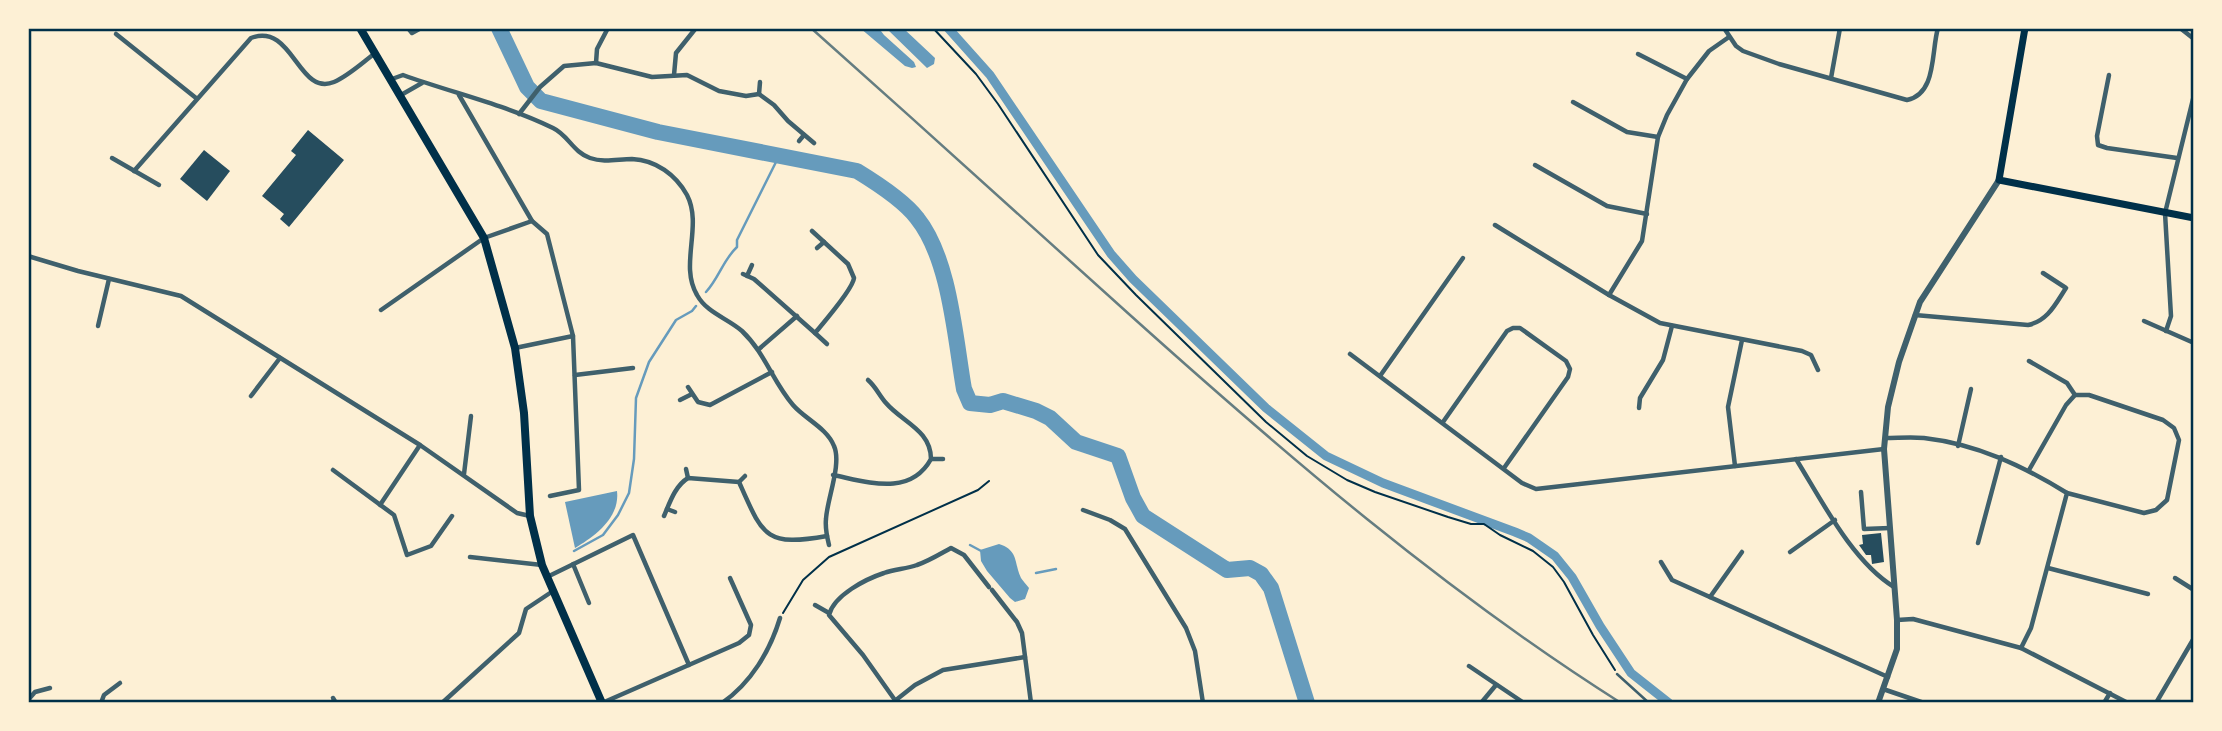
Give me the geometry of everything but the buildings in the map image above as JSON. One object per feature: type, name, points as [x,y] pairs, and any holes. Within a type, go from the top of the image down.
[{"type":"highway","points":[[360,28],[484,238],[515,348],[524,413],[530,516],[542,565],[602,703]]},
{"type":"main road","points":[[2025,28],[1999,180],[2194,218]]},
{"type":"street","points":[[410,31],[421,28]]},
{"type":"street","points":[[596,63],[597,49],[608,28]]},
{"type":"street","points":[[674,75],[676,53],[696,28]]},
{"type":"street","points":[[1724,28],[1743,51],[1901,99],[1917,96],[1927,86],[1938,28]]},
{"type":"street","points":[[1831,78],[1840,28]]},
{"type":"street","points":[[2180,28],[2194,39]]},
{"type":"street","points":[[116,34],[196,98]]},
{"type":"street","points":[[134,171],[251,38],[258,35],[277,38],[307,75],[315,82],[325,84],[334,82],[374,54]]},
{"type":"street","points":[[1609,295],[1642,241],[1658,137],[1687,79],[1709,51],[1729,37]]},
{"type":"street","points":[[1638,54],[1687,79]]},
{"type":"street","points":[[519,114],[540,88],[564,66],[596,63],[652,77],[687,75],[719,91],[746,96],[759,94],[814,142]]},
{"type":"street","points":[[391,79],[403,75],[519,114],[557,130],[574,149],[586,156],[600,160],[641,160],[662,168],[676,179],[691,207],[691,276],[697,295],[706,306],[739,329],[759,348],[791,403],[833,443],[836,457],[825,522],[829,545]]},
{"type":"street","points":[[2109,75],[2097,136],[2098,145],[2177,158]]},
{"type":"street","points":[[401,95],[423,82]]},
{"type":"street","points":[[759,94],[760,82]]},
{"type":"street","points":[[458,94],[532,221],[547,233],[573,336],[579,490],[550,496]]},
{"type":"street","points":[[2166,331],[2171,316],[2165,213],[2194,95]]},
{"type":"street","points":[[1573,102],[1627,132],[1658,137]]},
{"type":"street","points":[[799,141],[804,135]]},
{"type":"street","points":[[112,158],[159,185]]},
{"type":"street","points":[[1535,165],[1607,206],[1647,214]]},
{"type":"street","points":[[1878,703],[1897,649],[1884,439],[1899,362],[1920,302],[1999,180]]},
{"type":"street","points":[[381,310],[484,238],[532,221]]},
{"type":"street","points":[[1495,225],[1660,323],[1802,351],[1811,355],[1818,370]]},
{"type":"street","points":[[812,231],[853,271],[854,284],[815,333]]},
{"type":"street","points":[[817,248],[824,242]]},
{"type":"street","points":[[28,256],[181,296],[420,445],[517,513],[530,516]]},
{"type":"street","points":[[1380,376],[1463,258]]},
{"type":"street","points":[[752,265],[745,275],[754,279],[827,344]]},
{"type":"street","points":[[853,271],[860,268]]},
{"type":"street","points":[[1914,315],[2028,325],[2038,323],[2048,315],[2066,288],[2043,273]]},
{"type":"street","points":[[97,326],[109,279]]},
{"type":"street","points":[[759,348],[797,316]]},
{"type":"street","points":[[2144,321],[2194,343]]},
{"type":"street","points":[[1639,408],[1640,398],[1663,360],[1672,326]]},
{"type":"street","points":[[1443,422],[1507,331],[1520,328],[1566,360],[1570,369],[1568,377],[1504,468]]},
{"type":"street","points":[[515,348],[573,336]]},
{"type":"street","points":[[1735,466],[1728,407],[1742,340]]},
{"type":"street","points":[[1350,354],[1522,483],[1536,489],[1884,449]]},
{"type":"street","points":[[251,396],[280,358]]},
{"type":"street","points":[[2029,361],[2067,383],[2075,395]]},
{"type":"street","points":[[575,375],[633,368]]},
{"type":"street","points":[[688,387],[698,402],[710,405],[772,372]]},
{"type":"street","points":[[869,380],[887,405],[922,432],[929,446],[931,459]]},
{"type":"street","points":[[1958,446],[1971,389]]},
{"type":"street","points":[[680,400],[692,394]]},
{"type":"street","points":[[1884,439],[1924,438],[2001,457],[2067,493],[2144,513],[2157,510],[2167,500],[2179,440],[2174,428],[2163,420],[2089,395],[2075,395],[2066,405],[2029,470]]},
{"type":"street","points":[[464,474],[471,416]]},
{"type":"street","points":[[380,505],[420,445]]},
{"type":"street","points":[[1978,543],[2001,457]]},
{"type":"street","points":[[833,475],[894,485],[915,477],[931,459],[943,459]]},
{"type":"street","points":[[1796,460],[1865,562],[1881,579],[1894,587]]},
{"type":"street","points":[[686,469],[688,478]]},
{"type":"street","points":[[333,470],[394,515],[407,555],[431,546],[452,516]]},
{"type":"street","points":[[664,516],[683,480],[688,478],[739,482],[745,476]]},
{"type":"street","points":[[739,482],[758,526],[767,534],[796,541],[827,536]]},
{"type":"street","points":[[1861,492],[1864,529],[1890,528]]},
{"type":"street","points":[[2021,648],[2031,628],[2067,493]]},
{"type":"street","points":[[667,509],[675,512]]},
{"type":"street","points":[[1083,510],[1125,529],[1186,628],[1195,651],[1203,703]]},
{"type":"street","points":[[1790,552],[1835,520]]},
{"type":"street","points":[[547,577],[632,535],[689,665]]},
{"type":"street","points":[[829,614],[831,607],[838,600],[868,581],[884,573],[913,567],[951,548],[964,555],[1017,622],[1022,633],[1031,703]]},
{"type":"street","points":[[1710,597],[1741,552]]},
{"type":"street","points":[[470,557],[542,565]]},
{"type":"street","points":[[1661,562],[1672,580],[1888,677]]},
{"type":"street","points":[[573,564],[589,603]]},
{"type":"street","points":[[2048,568],[2148,594]]},
{"type":"street","points":[[602,703],[739,643],[748,635],[751,625],[730,578]]},
{"type":"street","points":[[2175,578],[2194,590]]},
{"type":"street","points":[[442,703],[519,633],[526,609],[553,591]]},
{"type":"street","points":[[815,605],[829,614],[897,702],[915,685],[943,670],[1025,657]]},
{"type":"street","points":[[722,703],[762,662],[773,641],[780,618]]},
{"type":"street","points":[[1897,620],[1913,619],[2021,648],[2128,703]]},
{"type":"street","points":[[2156,703],[2194,638]]},
{"type":"street","points":[[1469,666],[1524,703]]},
{"type":"street","points":[[101,703],[104,695],[120,683]]},
{"type":"street","points":[[1481,703],[1497,684]]},
{"type":"street","points":[[28,700],[35,692],[50,688]]},
{"type":"street","points":[[1883,689],[1924,703]]},
{"type":"street","points":[[2104,703],[2110,693]]},
{"type":"lane","points":[[1617,674],[1649,703]]},
{"type":"path","points":[[933,28],[976,74],[998,104],[1098,255],[1266,422],[1307,456],[1347,480],[1448,517],[1471,524],[1484,524],[1500,536],[1533,551],[1553,567],[1564,582],[1592,635],[1617,674]]},
{"type":"path","points":[[780,618],[803,580],[829,557],[978,490],[989,481]]},
{"type":"water","points":[[860,28],[883,28],[881,31],[884,35],[914,62],[916,67],[905,66]]},
{"type":"water","points":[[886,28],[903,28],[935,58],[934,64],[927,68]]},
{"type":"water","points":[[617,491],[615,510],[605,525],[575,548],[565,502]]},
{"type":"water","points":[[999,544],[1013,554],[1021,578],[1029,588],[1025,599],[1015,602],[1010,598],[981,561],[980,550]]},
{"type":"waterway","points":[[499,28],[527,87],[541,101],[658,132],[857,171],[897,199],[917,218],[937,255],[950,300],[964,389],[970,403],[990,405],[1003,401],[1036,411],[1050,418],[1076,442],[1118,456],[1133,498],[1143,516],[1227,570],[1250,568],[1261,574],[1271,588],[1307,703]]},
{"type":"waterway","points":[[948,28],[990,75],[1111,254],[1133,279],[1266,408],[1326,456],[1383,483],[1529,538],[1555,556],[1572,577],[1631,673],[1669,703]]},
{"type":"waterway","points":[[706,292],[737,247],[737,240],[780,154]]},
{"type":"waterway","points":[[574,551],[603,535],[618,515],[629,493],[634,459],[636,398],[649,362],[676,320],[696,306]]},
{"type":"waterway","points":[[970,545],[983,552]]},
{"type":"waterway","points":[[1036,573],[1056,569]]},
{"type":"railway","points":[[811,28],[1307,470],[1492,615],[1621,703]]}]
